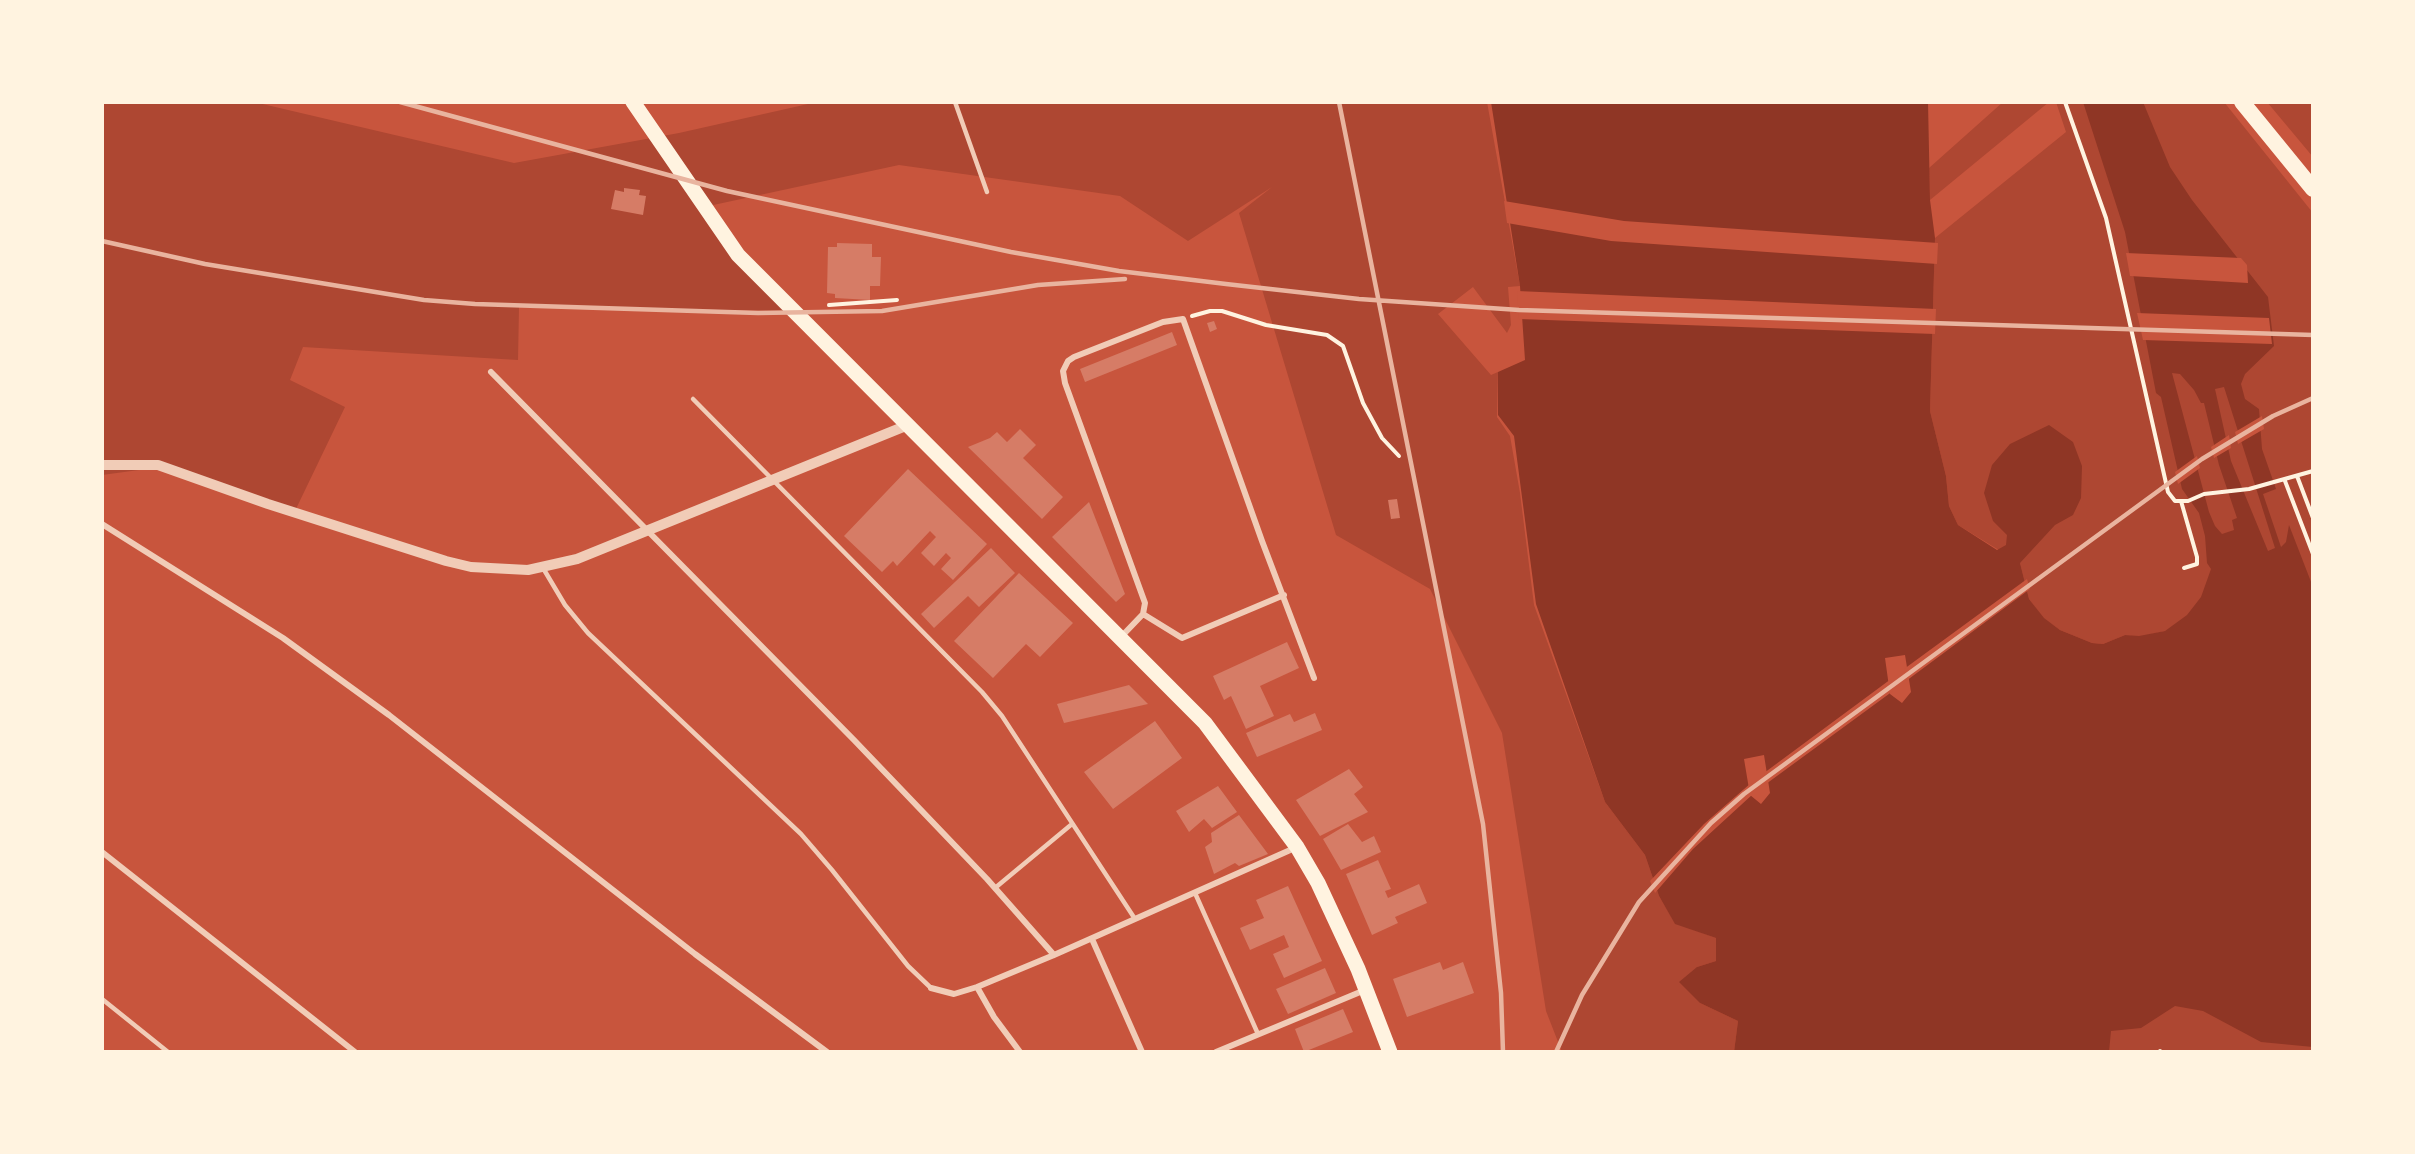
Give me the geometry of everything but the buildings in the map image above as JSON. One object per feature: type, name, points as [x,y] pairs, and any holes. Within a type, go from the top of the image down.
[{"type":"highway","points":[[2242,102],[2313,189]]},
{"type":"main road","points":[[636,108],[738,255],[1205,723],[1297,847],[1318,883],[1366,989],[1390,1052]]},
{"type":"street","points":[[1120,638],[1143,614],[1144,603],[1063,372],[1068,361],[1074,357],[1163,321],[1183,319],[1314,678]]},
{"type":"street","points":[[491,372],[854,740],[995,888],[1054,955]]},
{"type":"street","points":[[102,465],[158,465],[173,469],[268,504],[471,567],[500,570],[543,568],[578,559],[909,425]]},
{"type":"street","points":[[102,524],[283,638],[370,701],[694,954],[827,1052]]},
{"type":"street","points":[[1143,614],[1182,638],[1284,595]]},
{"type":"street","points":[[931,988],[954,994],[977,987],[1092,939],[1297,847]]},
{"type":"street","points":[[102,852],[355,1052]]},
{"type":"street","points":[[1092,939],[1142,1052]]},
{"type":"street","points":[[977,987],[994,1017],[1020,1052]]},
{"type":"street","points":[[1216,1052],[1366,989]]},
{"type":"lane","points":[[955,102],[987,192]]},
{"type":"lane","points":[[693,399],[982,692],[1002,716],[1135,919]]},
{"type":"lane","points":[[543,568],[565,605],[588,633],[801,834],[908,966],[931,988]]},
{"type":"lane","points":[[995,888],[1072,824]]},
{"type":"lane","points":[[1195,892],[1258,1034]]},
{"type":"lane","points":[[102,999],[168,1052]]},
{"type":"path","points":[[2065,102],[2106,218],[2168,492],[2175,501],[2188,501],[2204,494],[2248,489],[2284,481],[2313,471]]},
{"type":"path","points":[[829,305],[897,300]]},
{"type":"path","points":[[1183,319],[1210,311],[1222,311],[1266,325],[1327,335],[1343,346],[1363,404],[1382,438],[1399,456]]},
{"type":"path","points":[[2297,476],[2313,518]]},
{"type":"path","points":[[2284,481],[2313,554]]},
{"type":"path","points":[[2181,501],[2197,557],[2197,564],[2184,568]]},
{"type":"shaded area","points":[[102,102],[254,102],[514,163],[679,133],[817,102],[1487,102],[1520,286],[1508,287],[1511,325],[1507,333],[1473,287],[1438,314],[1491,375],[1498,372],[1497,417],[1510,436],[1520,493],[1534,605],[1605,802],[1645,855],[1659,896],[1675,923],[1716,938],[1716,961],[1697,967],[1700,1003],[1738,1021],[1734,1052],[1562,1052],[1546,1011],[1502,733],[1430,589],[1336,535],[1239,213],[1272,187],[1188,241],[1120,196],[899,165],[704,207],[787,311],[519,307],[518,360],[303,347],[290,380],[345,407],[294,513],[161,467],[102,475]]},
{"type":"shaded area","points":[[1491,102],[1928,102],[1930,200],[1935,238],[1930,411],[1946,476],[1949,506],[1958,525],[1997,550],[2006,545],[2007,535],[1993,521],[1984,493],[1992,465],[2010,444],[2049,425],[2073,442],[2082,466],[2081,498],[2073,515],[2055,525],[2020,563],[2029,599],[2044,618],[2060,630],[2092,643],[2103,644],[2125,635],[2139,636],[2165,631],[2187,615],[2201,597],[2211,569],[2207,563],[2205,536],[2199,513],[2182,489],[2161,397],[2156,393],[2125,232],[2083,102],[2143,102],[2170,167],[2192,200],[2268,297],[2274,346],[2245,374],[2241,384],[2245,399],[2259,409],[2262,449],[2276,489],[2263,494],[2281,547],[2286,542],[2289,525],[2313,587],[2313,1047],[2261,1042],[2203,1011],[2175,1006],[2141,1028],[2111,1031],[2109,1052],[1734,1052],[1738,1021],[1700,1003],[1679,982],[1697,967],[1716,961],[1716,938],[1675,924],[1659,896],[1645,855],[1605,802],[1536,604],[1514,436],[1498,415],[1498,372],[1525,360],[1520,286]],"holes":[[[2172,373],[2180,374],[2194,390],[2201,403],[2204,403],[2219,465],[2237,518],[2232,520],[2234,530],[2222,534],[2215,526],[2209,512]],[[2224,387],[2275,548],[2268,551],[2231,461],[2215,389]],[[1905,655],[1911,692],[1902,703],[1890,694],[1885,658]],[[1764,755],[1770,793],[1761,804],[1750,795],[1744,759]]]},
{"type":"shaded area","points":[[2003,102],[2049,102],[1930,200],[1929,168]]},
{"type":"shaded area","points":[[2056,102],[2224,102],[2313,213],[2313,587],[2311,585],[2165,631],[2139,637],[2125,635],[2103,644],[2092,643],[2060,630],[2043,618],[2029,599],[2020,563],[1958,525],[1949,506],[1946,476],[1930,411],[1935,238],[2066,132]]},
{"type":"shaded area","points":[[2267,102],[2313,102],[2313,157]]},
{"type":"shaded area","points":[[2120,987],[2313,1040],[2313,1052],[2084,1052]]},
{"type":"pier","points":[[1504,201],[1624,221],[1938,243],[1937,264],[1611,241],[1507,223]]},
{"type":"pier","points":[[2126,253],[2241,258],[2247,265],[2248,283],[2130,276]]},
{"type":"pier","points":[[1517,291],[1936,309],[1935,334],[1519,319]]},
{"type":"pier","points":[[2137,313],[2269,318],[2272,344],[2143,340]]},
{"type":"pier","points":[[2262,416],[2264,429],[2238,444],[2235,432]]},
{"type":"pier","points":[[2229,435],[2231,448],[2214,458],[2211,447]]},
{"type":"pier","points":[[2197,456],[2200,468],[2178,484],[2175,472]]},
{"type":"pier","points":[[2027,579],[2030,589],[1906,681],[1904,669]]},
{"type":"pier","points":[[1891,679],[1893,691],[1766,784],[1764,773]]},
{"type":"pier","points":[[1751,783],[1753,794],[1693,849],[1655,893],[1650,881],[1704,824]]},
{"type":"railway","points":[[400,102],[727,191],[1011,252],[1119,271],[1359,299],[1519,310],[2313,335]]},
{"type":"railway","points":[[1339,102],[1483,824],[1501,993],[1503,1052]]},
{"type":"railway","points":[[102,241],[205,264],[424,300],[475,304],[758,313],[882,311],[1038,285],[1125,279]]},
{"type":"railway","points":[[1556,1052],[1582,995],[1639,902],[1711,823],[1744,794],[2202,459],[2273,416],[2313,398]]}]
